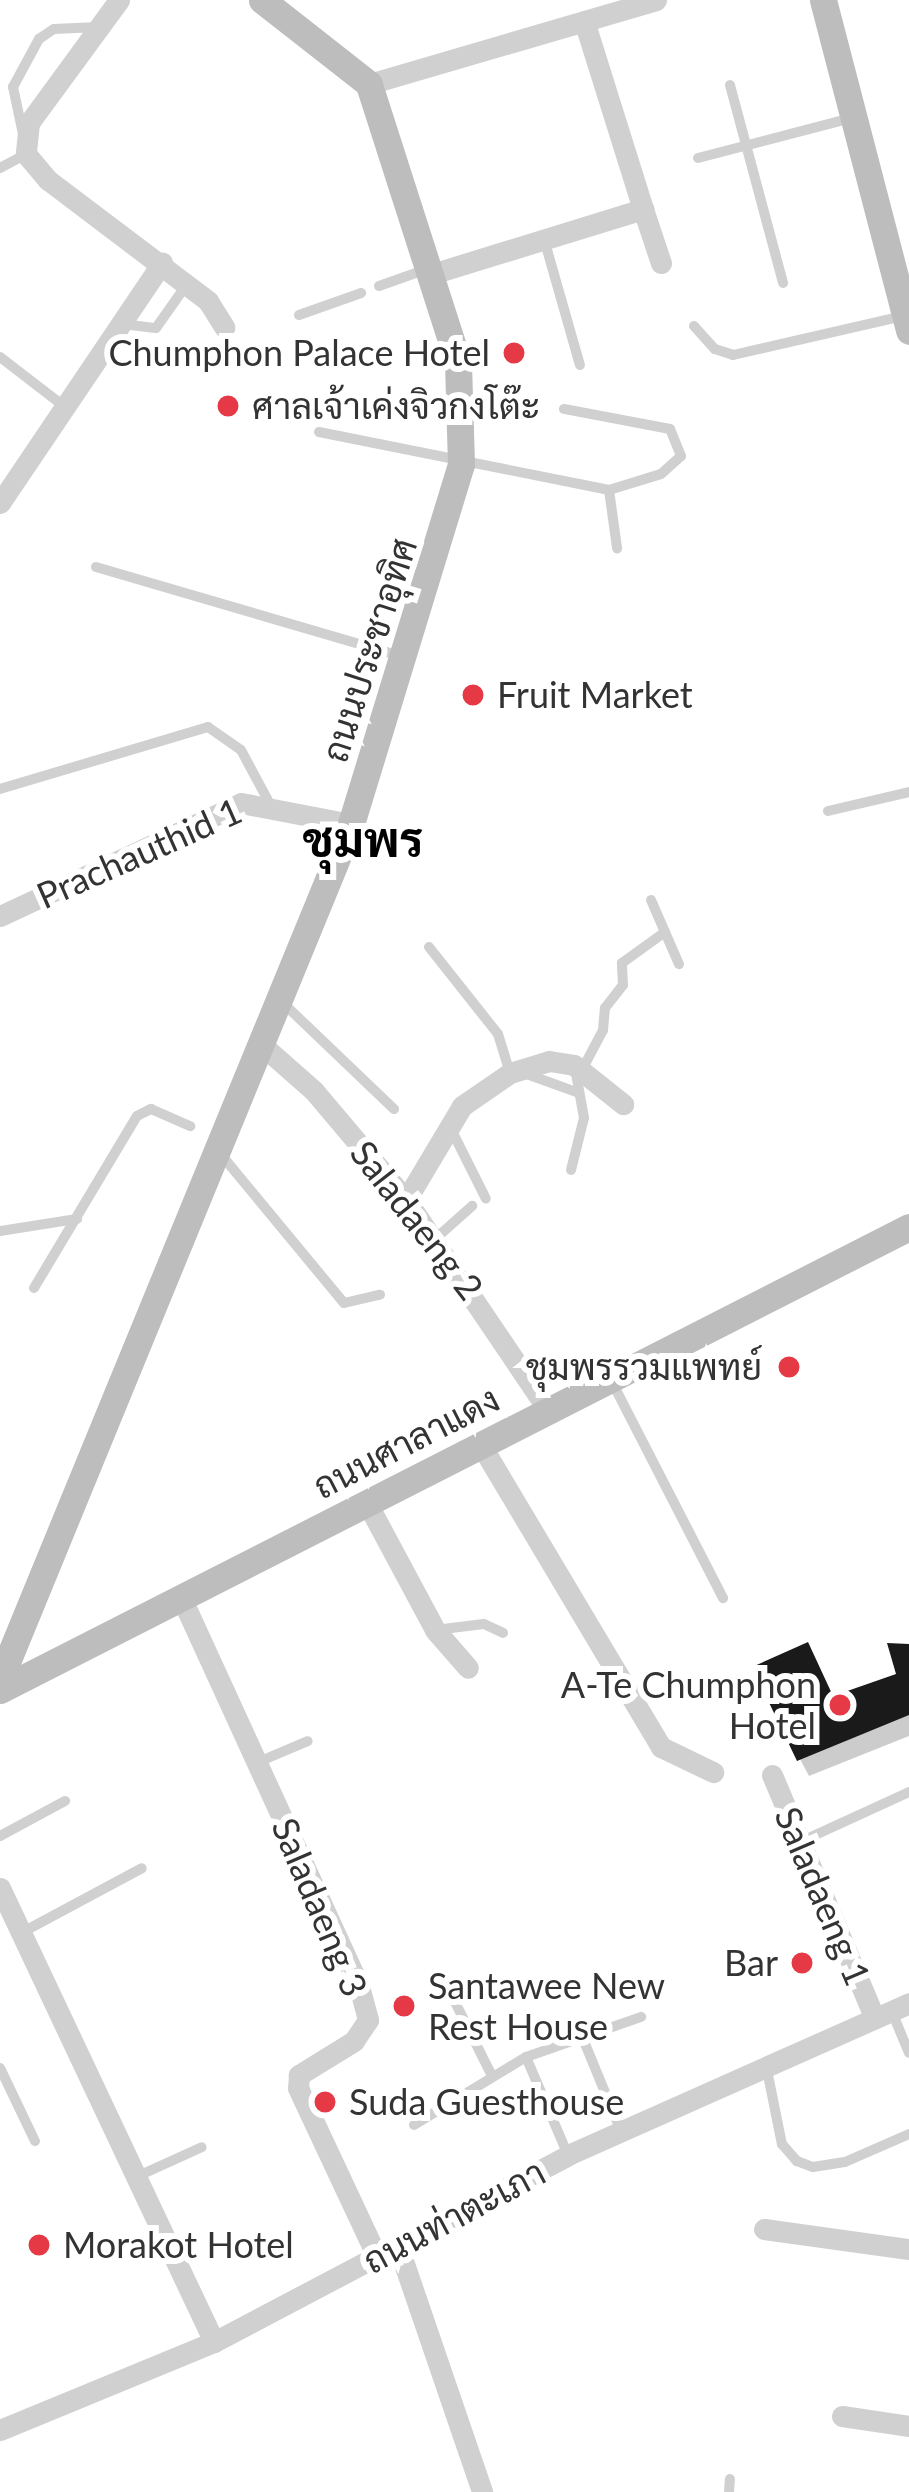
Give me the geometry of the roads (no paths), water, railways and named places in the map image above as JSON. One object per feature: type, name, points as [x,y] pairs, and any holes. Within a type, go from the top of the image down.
[{"type":"street","points":[[119,0],[25,145],[48,180],[188,284],[224,327]]},
{"type":"street","points":[[262,0],[369,84],[652,1]]},
{"type":"street","points":[[823,0],[908,320]]},
{"type":"street","points":[[584,21],[661,262]]},
{"type":"street","name":"ถนนประชาอุทิศ","points":[[0,1679],[209,1138],[263,1046],[351,824],[460,464],[458,362],[434,270],[369,84]]},
{"type":"street","points":[[434,270],[643,209]]},
{"type":"street","points":[[0,503],[162,263]]},
{"type":"street","name":"Prachauthid 1","points":[[0,916],[241,803],[270,804],[351,824]]},
{"type":"street","name":"Saladaeng 2","points":[[263,1046],[314,1091],[406,1200],[548,1410]]},
{"type":"street","points":[[406,1200],[449,1125],[514,1071],[578,1066],[623,1105]]},
{"type":"street","name":"ถนนศาลาแดง","points":[[0,1690],[909,1227]]},
{"type":"street","points":[[481,1445],[661,1747],[712,1772]]},
{"type":"street","points":[[367,1502],[435,1630],[468,1668]]},
{"type":"street","name":"Saladaeng 3","points":[[181,1598],[368,2020],[354,2041],[299,2075],[298,2088],[387,2252]]},
{"type":"street","name":"Saladaeng 1","points":[[772,1775],[800,1842],[892,2010]]},
{"type":"street","points":[[0,1888],[214,2342]]},
{"type":"street","name":"ถนนท่าตะเภา","points":[[0,2430],[214,2342],[568,2155],[892,2010]]},
{"type":"street","points":[[764,2229],[909,2249]]},
{"type":"street","points":[[387,2252],[482,2492]]},
{"type":"street","points":[[842,2416],[909,2426]]},
{"type":"lane","points":[[0,168],[25,145],[13,87],[39,39],[53,29],[98,27]]},
{"type":"lane","points":[[730,85],[783,283]]},
{"type":"lane","points":[[698,158],[854,117]]},
{"type":"lane","points":[[544,238],[580,365]]},
{"type":"lane","points":[[379,286],[434,270]]},
{"type":"lane","points":[[122,324],[157,328],[188,284]]},
{"type":"lane","points":[[299,315],[361,292]]},
{"type":"lane","points":[[694,326],[715,349],[733,355],[908,320]]},
{"type":"lane","points":[[0,357],[65,407]]},
{"type":"lane","points":[[319,432],[460,464],[609,490],[674,467],[678,440],[670,429],[564,409]]},
{"type":"lane","points":[[609,490],[617,548]]},
{"type":"lane","points":[[97,567],[405,657]]},
{"type":"lane","points":[[0,789],[208,727],[242,750],[270,804]]},
{"type":"lane","points":[[828,811],[909,792]]},
{"type":"lane","points":[[651,900],[679,964]]},
{"type":"lane","points":[[572,1171],[584,1118],[578,1066],[603,1030],[604,1008],[623,986],[622,963],[665,932]]},
{"type":"lane","points":[[429,947],[498,1034],[514,1071],[579,1093]]},
{"type":"lane","points":[[281,1002],[394,1109]]},
{"type":"lane","points":[[34,1288],[137,1116],[152,1109],[209,1138],[344,1303],[380,1295]]},
{"type":"lane","points":[[449,1125],[486,1199]]},
{"type":"lane","points":[[435,1240],[472,1206]]},
{"type":"lane","points":[[0,1231],[77,1219]]},
{"type":"lane","points":[[610,1378],[723,1598]]},
{"type":"lane","points":[[435,1630],[484,1624],[503,1633]]},
{"type":"lane","points":[[256,1762],[308,1741]]},
{"type":"lane","points":[[800,1842],[909,1792]]},
{"type":"lane","points":[[0,1836],[65,1802]]},
{"type":"lane","points":[[21,1933],[142,1868]]},
{"type":"lane","points":[[454,2000],[490,2074]]},
{"type":"lane","points":[[892,2010],[909,2053]]},
{"type":"lane","points":[[414,2125],[490,2074],[526,2057],[581,2034],[641,2018]]},
{"type":"lane","points":[[581,2034],[621,2131]]},
{"type":"lane","points":[[526,2057],[568,2155]]},
{"type":"lane","points":[[766,2065],[782,2144],[796,2161],[814,2168],[845,2162],[909,2134]]},
{"type":"lane","points":[[0,2068],[35,2141]]},
{"type":"lane","points":[[136,2177],[202,2147]]},
{"type":"place","name":"Chumphon Palace Hotel","points":[[514,353]]},
{"type":"place","name":"ศาลเจ้าเค่งจิวกงโต๊ะ","points":[[228,406]]},
{"type":"place","name":"Fruit Market","points":[[473,695]]},
{"type":"place","name":"ชุมพรรวมแพทย์","points":[[789,1367]]},
{"type":"place","name":"A-Te Chumphon Hotel","points":[[840,1705]]},
{"type":"place","name":"Bar","points":[[802,1963]]},
{"type":"place","name":"Santawee New Rest House","points":[[404,2006]]},
{"type":"place","name":"Suda Guesthouse","points":[[325,2102]]},
{"type":"place","name":"Morakot Hotel","points":[[39,2245]]},
{"type":"district","name":"ชุมพร","points":[[363,839]]}]
